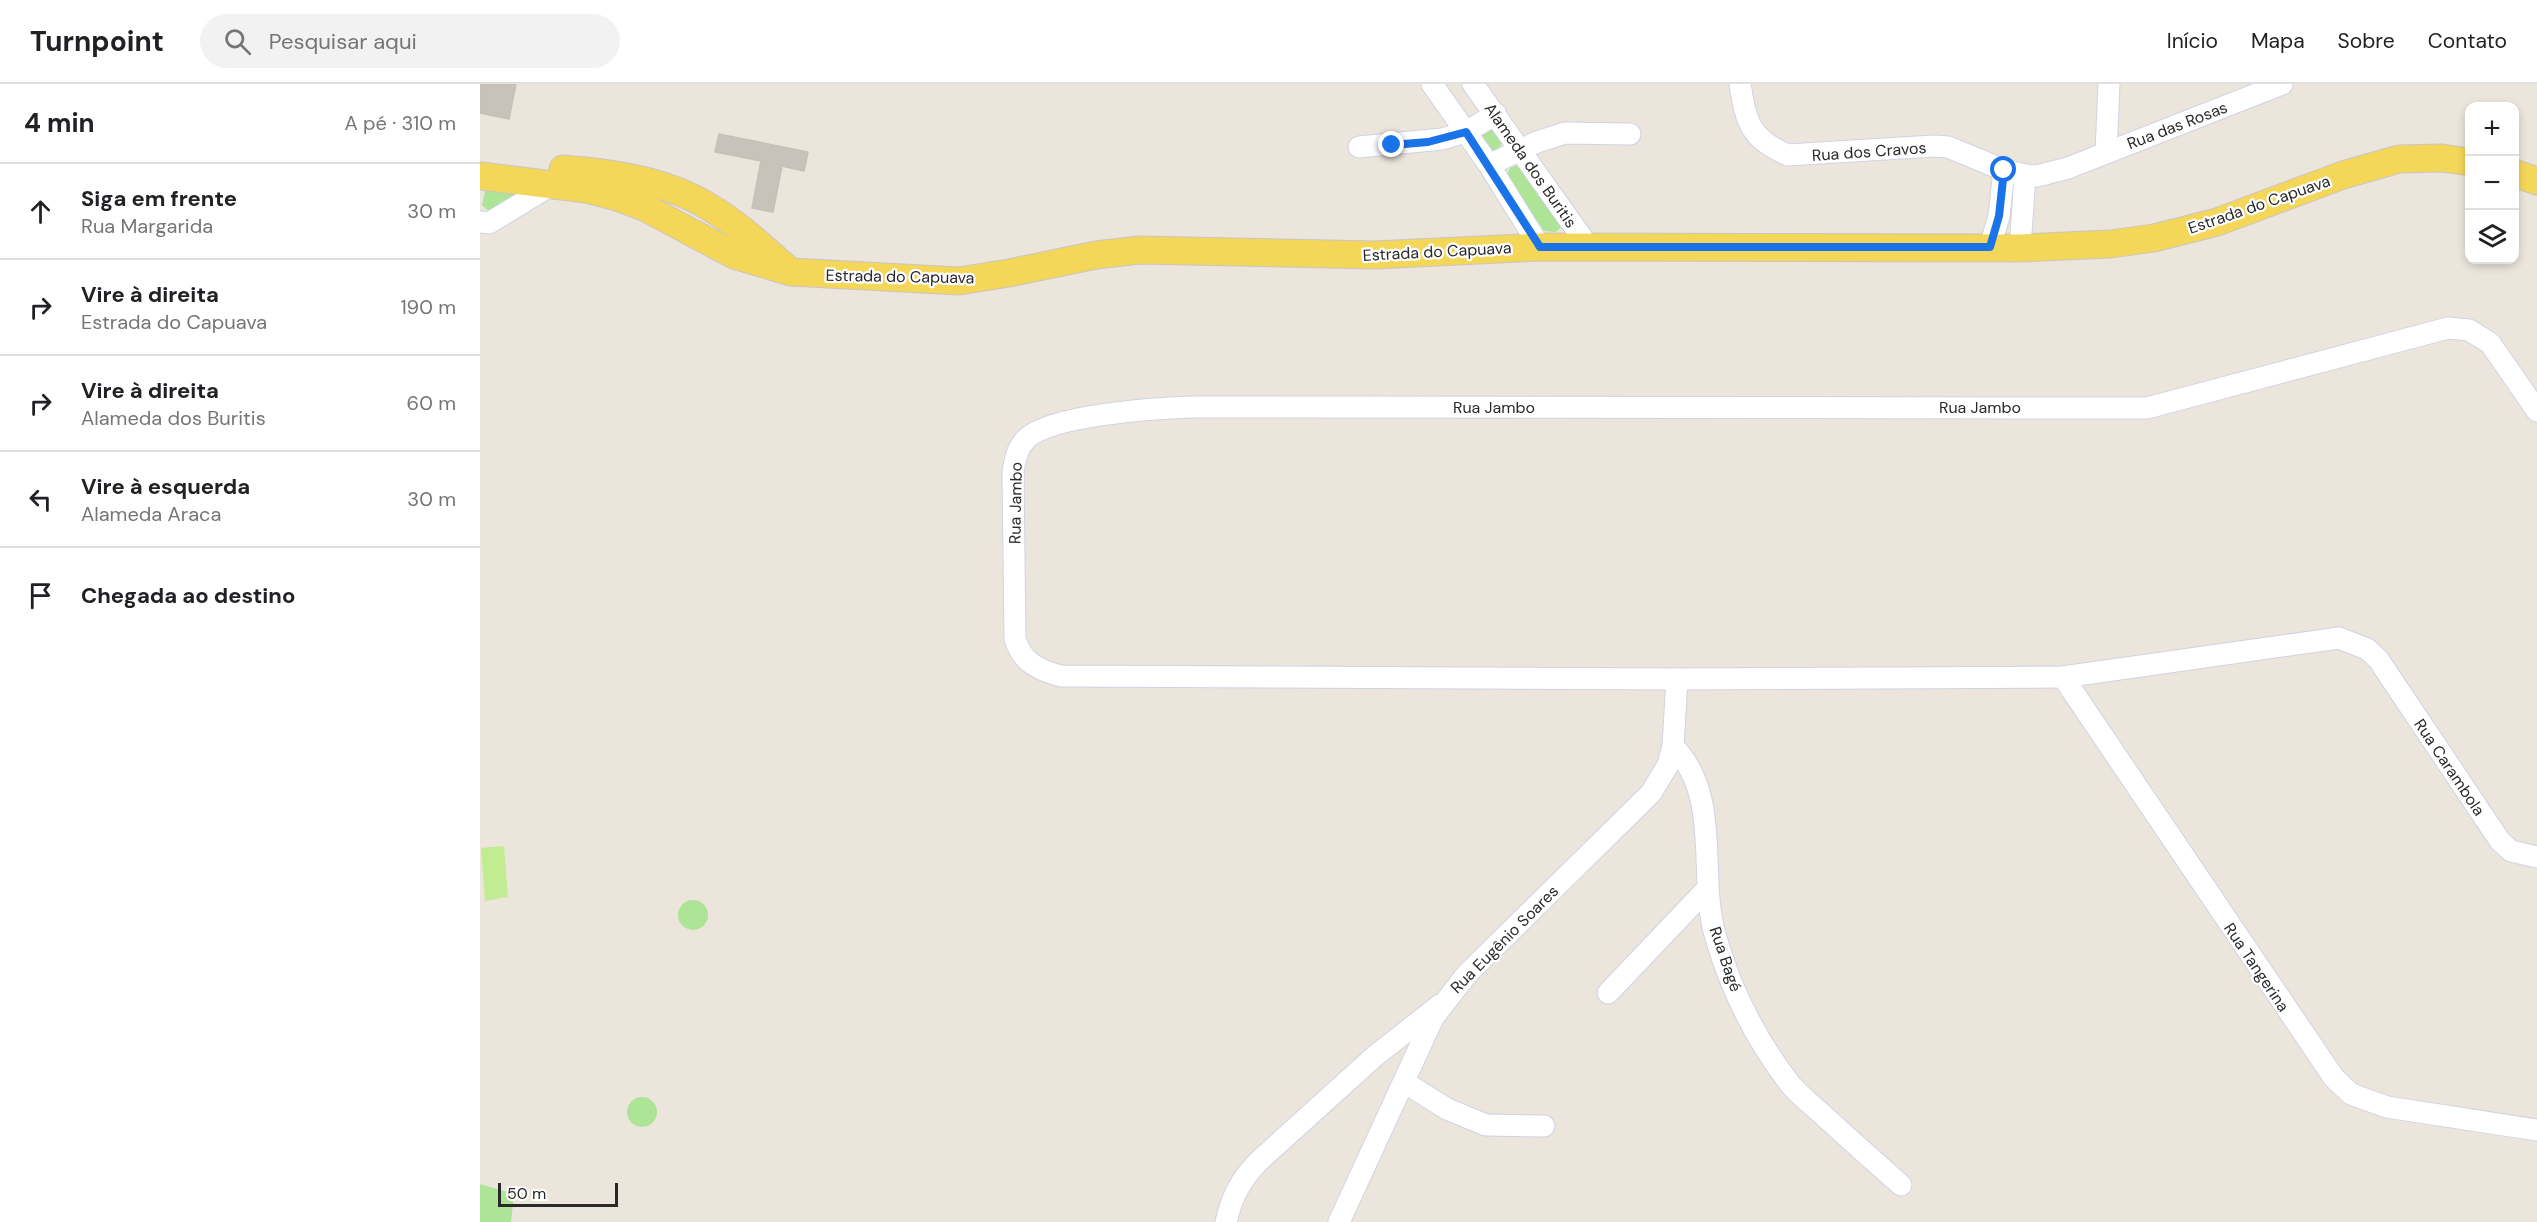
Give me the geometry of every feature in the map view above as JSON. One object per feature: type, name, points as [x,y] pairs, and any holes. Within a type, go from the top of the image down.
[{"type":"main road","name":"Estrada do Capuava","points":[[480,176],[553,184],[617,197],[673,222],[734,255],[791,272],[959,281],[1096,255],[1140,250],[1375,255],[1588,246],[2020,248],[2110,244],[2154,238],[2217,222],[2343,175],[2399,159],[2442,158],[2465,161]]},
{"type":"main road","points":[[480,159],[626,177],[686,195],[736,225],[791,272]]},
{"type":"main road","points":[[2519,175],[2537,181]]},
{"type":"main road","points":[[673,222],[687,216],[689,212],[686,195]]},
{"type":"street","name":"Alameda dos Buritis","points":[[1432,84],[1449,105],[1489,165],[1540,247]]},
{"type":"street","name":"Rua dos Cravos","points":[[1740,84],[1745,114],[1754,133],[1768,147],[1788,155],[1934,146],[1965,153],[2014,173],[2052,174],[2106,153]]},
{"type":"street","points":[[2106,153],[2109,84]]},
{"type":"street","name":"Rua das Rosas","points":[[2106,153],[2282,84]]},
{"type":"street","name":"Alameda dos Buritis","points":[[1475,86],[1588,246]]},
{"type":"street","points":[[1449,105],[1475,86]]},
{"type":"street","points":[[1359,147],[1428,142],[1466,132],[1496,114]]},
{"type":"street","points":[[1489,165],[1521,149],[1565,133],[1630,134]]},
{"type":"street","points":[[1990,247],[2014,173]]},
{"type":"street","points":[[2014,173],[2020,248]]},
{"type":"street","points":[[484,222],[553,184]]},
{"type":"street","name":"Rua Jambo","points":[[2378,659],[2367,649],[2339,638],[2063,677],[1677,679],[1061,676],[1044,672],[1030,664],[1019,653],[1015,639],[1013,472],[1016,453],[1026,439],[1036,432],[1060,424],[1137,409],[1192,407],[2147,408],[2448,328],[2469,330],[2490,343],[2537,411]]},
{"type":"street","name":"Rua Carambola","points":[[2378,659],[2500,841],[2511,851],[2537,857]]},
{"type":"street","name":"Rua Tangerina","points":[[2063,677],[2308,1045],[2334,1078],[2351,1094],[2387,1107],[2537,1130]]},
{"type":"street","points":[[1673,746],[1677,679]]},
{"type":"street","name":"Rua Bagé","points":[[1673,746],[1693,772],[1698,787],[1707,852],[1707,890],[1715,936],[1745,1013],[1791,1084],[1901,1185]]},
{"type":"street","name":"Rua Eugênio Soares","points":[[1340,1222],[1443,1003],[1467,974],[1651,793],[1668,765],[1673,746]]},
{"type":"street","points":[[1608,993],[1707,890]]},
{"type":"street","points":[[1226,1222],[1232,1197],[1242,1178],[1414,1023],[1443,1003]]},
{"type":"street","points":[[1404,1082],[1447,1109],[1486,1125],[1544,1126]]},
{"type":"green space","points":[[1491,129],[1501,136],[1502,140],[1495,150],[1491,151],[1481,144],[1480,140],[1487,130]]},
{"type":"green space","points":[[1518,165],[1527,173],[1563,225],[1556,232],[1544,231],[1506,176],[1510,168]]},
{"type":"green space","points":[[486,187],[519,192],[517,196],[491,213],[482,205]]},
{"type":"green space","points":[[504,846],[508,897],[485,901],[481,848]]},
{"type":"green space","points":[[693,900],[704,904],[708,915],[704,926],[693,930],[682,926],[678,915],[682,904]]},
{"type":"green space","points":[[642,1097],[653,1101],[657,1112],[653,1123],[642,1127],[631,1123],[627,1112],[631,1101]]},
{"type":"green space","points":[[480,1184],[514,1194],[511,1222],[480,1222]]},
{"type":"building","points":[[480,84],[516,84],[509,119],[480,113]]},
{"type":"building","points":[[719,134],[808,152],[804,171],[782,166],[773,212],[752,208],[761,161],[715,152]]},
{"type":"route","points":[[1392,145],[1428,142],[1466,132],[1540,247],[1990,247],[1999,216],[2004,170]]}]
